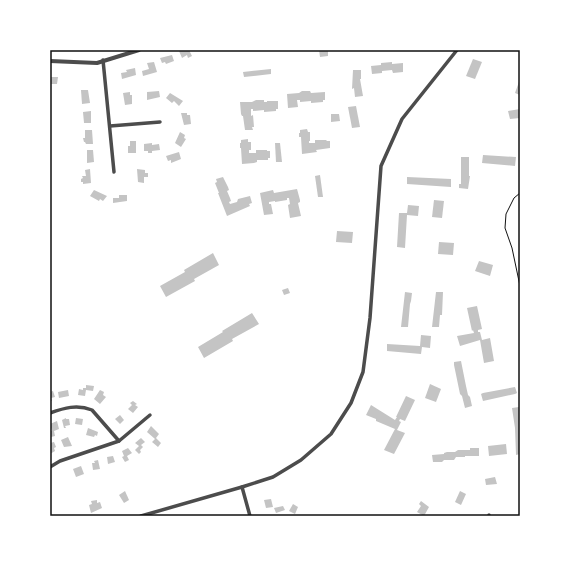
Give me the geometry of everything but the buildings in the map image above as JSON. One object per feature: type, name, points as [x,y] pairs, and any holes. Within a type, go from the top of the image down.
[{"type":"street","points":[[50,61],[97,63],[139,50]]},
{"type":"street","points":[[141,516],[273,477],[301,460],[328,437],[351,403],[363,372],[370,318],[372,268],[381,166],[402,119],[457,50]]},
{"type":"street","points":[[104,60],[114,172]]},
{"type":"street","points":[[110,126],[160,122]]},
{"type":"street","points":[[50,413],[70,407],[88,408],[92,410],[119,440]]},
{"type":"street","points":[[50,467],[60,461],[119,440],[150,416]]},
{"type":"street","points":[[242,487],[250,516]]},
{"type":"path","points":[[520,193],[514,198],[506,214],[505,228],[512,248],[520,286]]}]
